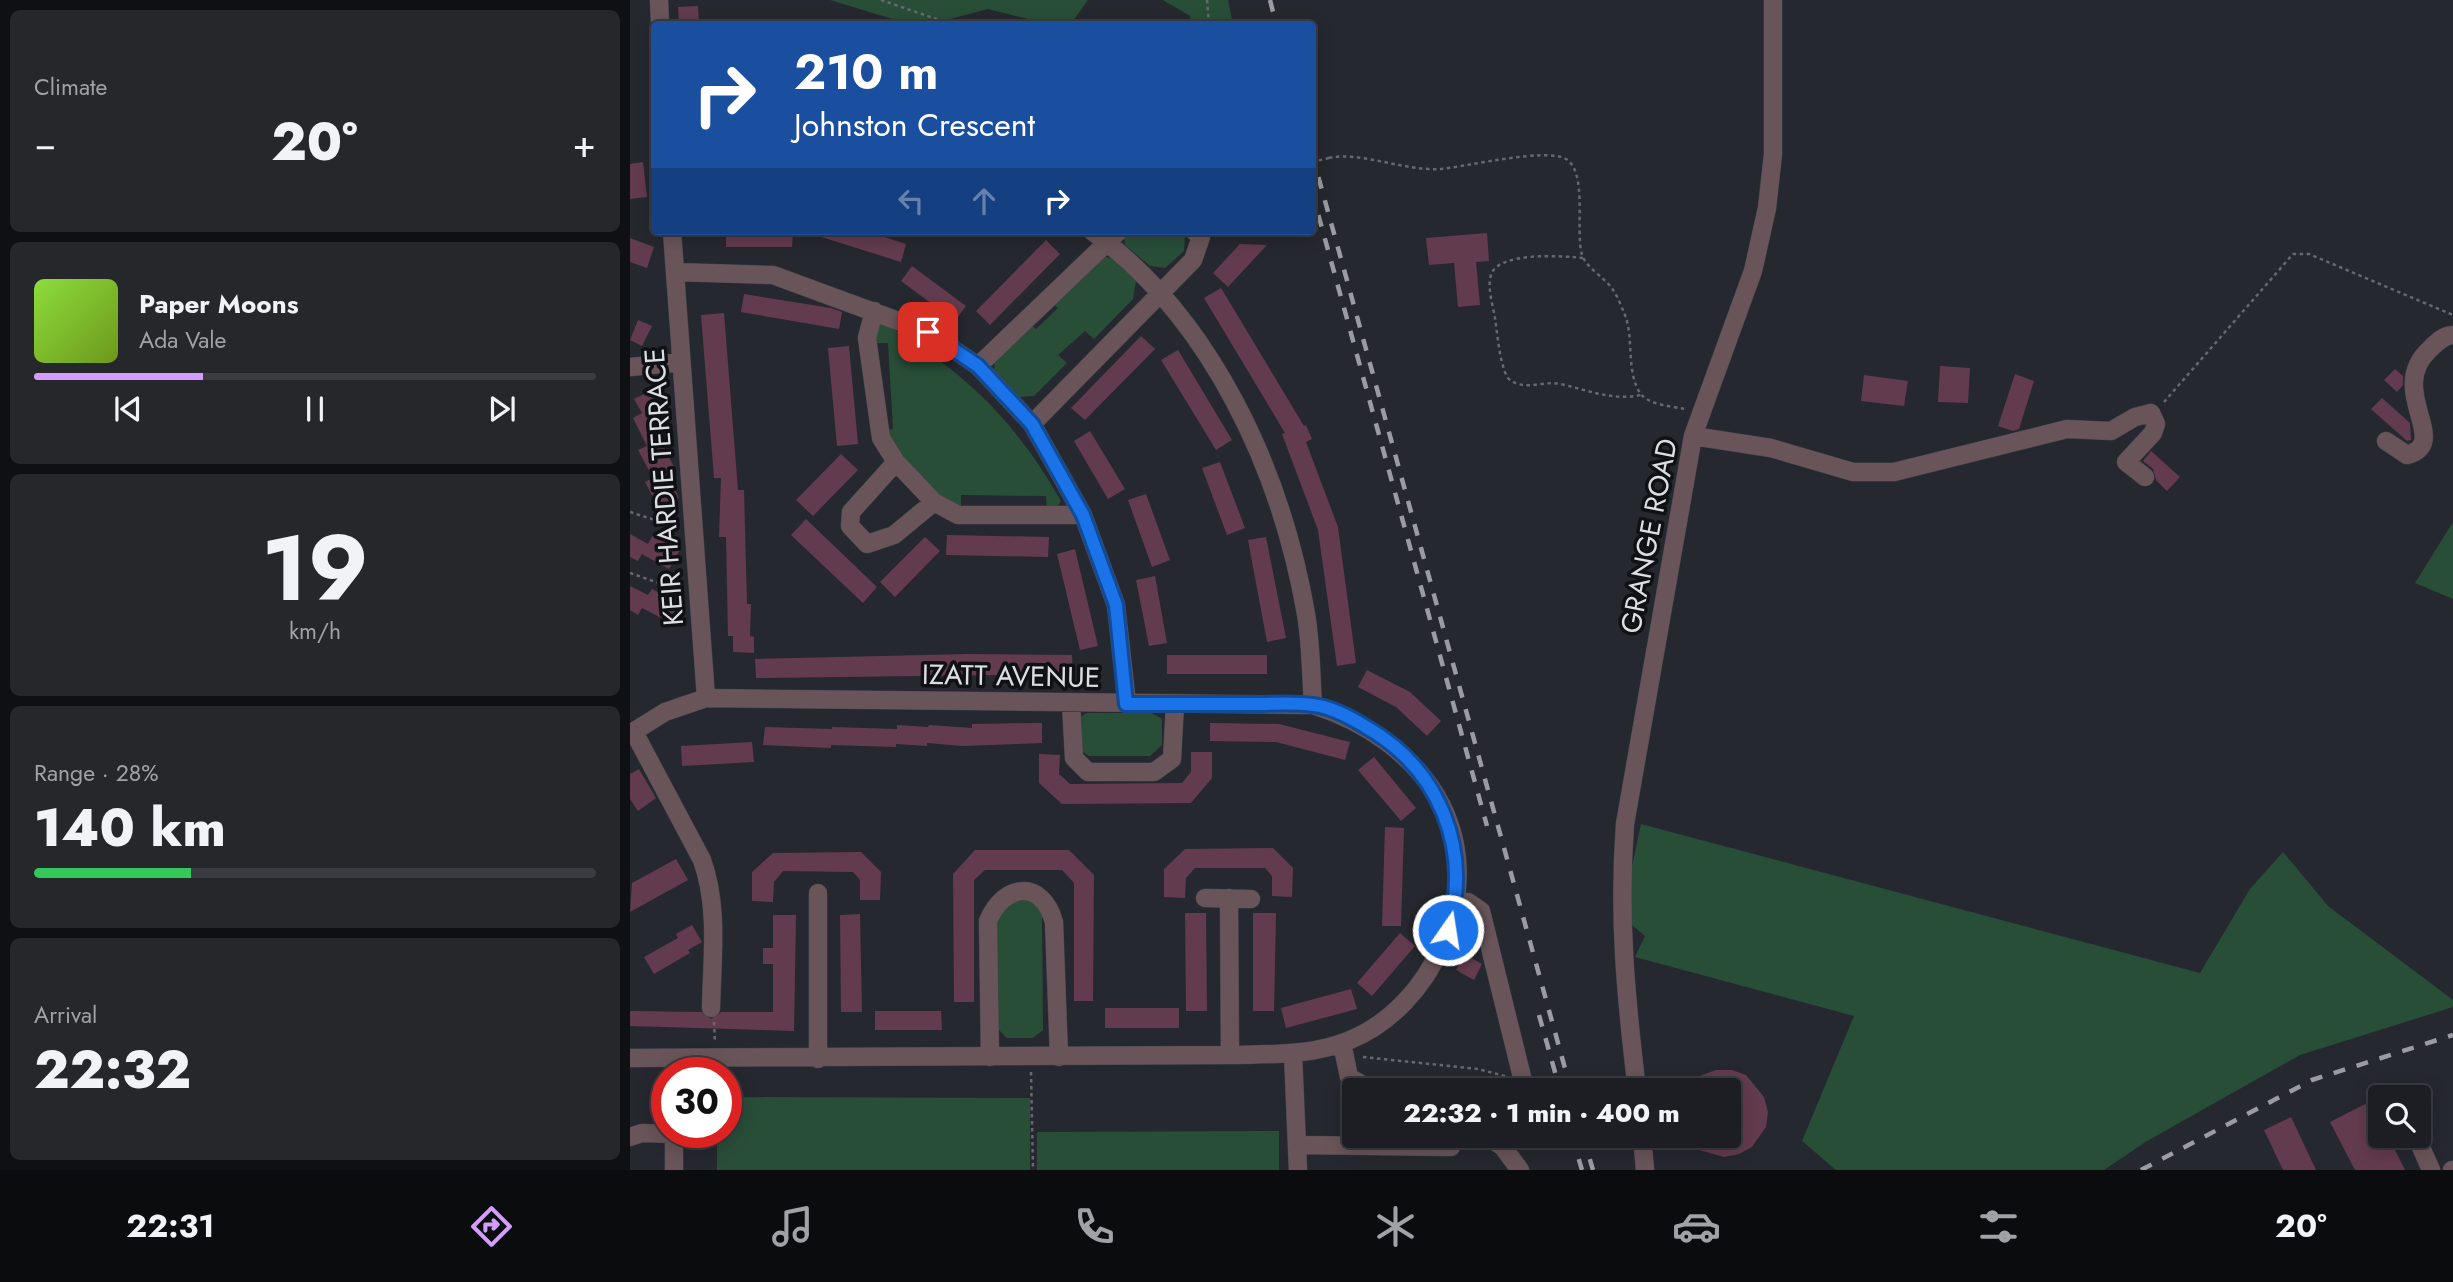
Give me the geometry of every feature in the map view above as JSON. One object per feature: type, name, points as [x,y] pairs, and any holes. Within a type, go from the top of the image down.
[{"type":"street","points":[[659,0],[660,21]]},
{"type":"street","name":"GRANGE ROAD","points":[[1636,1078],[1621,953],[1620,884],[1625,824],[1693,436],[1749,283],[1767,208],[1773,154],[1773,0]]},
{"type":"street","name":"KEIR HARDIE TERRACE","points":[[672,235],[706,698]]},
{"type":"street","points":[[1032,424],[1193,260],[1201,237],[1199,235]]},
{"type":"street","points":[[978,366],[1113,237],[1162,294],[1228,386],[1279,502],[1306,615],[1313,705]]},
{"type":"street","points":[[675,272],[773,275],[928,332],[978,366],[1032,424],[1083,515],[1116,605],[1126,704]]},
{"type":"street","points":[[874,311],[867,338],[881,438],[895,462],[934,502],[958,515],[1083,515]]},
{"type":"street","points":[[2386,441],[2407,455],[2419,450],[2427,441],[2429,425],[2415,398],[2413,382],[2422,357],[2448,335],[2453,335]]},
{"type":"street","points":[[630,367],[681,362]]},
{"type":"street","points":[[1693,436],[1771,448],[1853,472],[1894,472],[2067,429],[2112,431],[2135,417],[2151,413],[2156,424],[2153,433],[2126,463],[2145,477]]},
{"type":"street","points":[[895,462],[850,512],[850,526],[867,544],[894,535],[934,502]]},
{"type":"street","name":"IZATT AVENUE","points":[[632,733],[665,712],[706,698],[1313,705],[1347,716],[1378,733],[1408,757],[1429,784],[1445,812],[1454,843],[1458,872],[1456,904],[1448,930],[1426,977],[1379,1025],[1324,1050],[1293,1054],[742,1060]]},
{"type":"street","points":[[1071,703],[1074,758],[1088,772],[1154,772],[1172,759],[1175,704]]},
{"type":"street","points":[[632,733],[702,860],[710,882],[714,908],[711,1008]]},
{"type":"street","points":[[990,1058],[988,922],[994,908],[1005,895],[1020,891],[1038,894],[1049,905],[1054,922],[1059,1057]]},
{"type":"street","points":[[818,893],[818,1059]]},
{"type":"street","points":[[1205,898],[1251,899]]},
{"type":"street","points":[[1229,898],[1230,1055]]},
{"type":"street","points":[[1456,904],[1468,902],[1481,911],[1522,1078]]},
{"type":"street","points":[[1342,1043],[1343,1063],[1351,1078]]},
{"type":"street","points":[[1293,1054],[1298,1170]]},
{"type":"street","name":"IZATT AVENUE","points":[[630,1058],[651,1062]]},
{"type":"street","points":[[630,1137],[651,1133]]},
{"type":"street","points":[[1298,1145],[1342,1146]]},
{"type":"street","points":[[674,1148],[674,1170]]},
{"type":"street","points":[[1504,1148],[1520,1170]]},
{"type":"street","points":[[1643,1148],[1645,1170]]},
{"type":"street","points":[[2421,1148],[2431,1170]]},
{"type":"path","points":[[881,0],[942,21]]},
{"type":"path","points":[[1207,0],[1209,21]]},
{"type":"path","points":[[1316,161],[1350,156],[1383,165],[1426,169],[1556,155],[1568,159],[1576,172],[1580,190],[1578,232],[1583,258],[1612,288],[1626,317],[1637,386],[1641,395],[1648,400],[1701,413]]},
{"type":"path","points":[[2151,413],[2167,401],[2170,392],[2293,254],[2309,254],[2453,314]]},
{"type":"path","points":[[1583,258],[1508,259],[1494,269],[1490,276],[1491,294],[1507,377],[1519,386],[1556,383],[1623,399],[1641,395]]},
{"type":"path","points":[[630,512],[694,532]]},
{"type":"path","points":[[630,573],[698,596]]},
{"type":"path","points":[[711,1008],[716,1057]]},
{"type":"path","points":[[1031,1057],[1033,1170]]},
{"type":"path","points":[[1343,1063],[1358,1057],[1478,1069],[1512,1078]]},
{"type":"green space","points":[[830,0],[1088,0],[1073,21],[1037,21],[988,9],[942,21],[899,21]]},
{"type":"green space","points":[[1163,0],[1228,0],[1232,21],[1191,21],[1190,16]]},
{"type":"green space","points":[[1124,235],[1185,236],[1184,251],[1165,268],[1150,266],[1125,245]]},
{"type":"green space","points":[[1098,256],[1112,258],[1136,281],[1133,299],[1094,339],[1085,331],[1058,355],[1067,363],[1034,396],[1020,397],[994,373],[995,356],[1030,323],[1036,329],[1058,308],[1051,302]]},
{"type":"green space","points":[[882,322],[962,378],[1005,421],[1043,471],[1061,501],[1056,508],[1047,510],[1046,496],[961,495],[961,507],[951,506],[885,439],[884,430],[893,429],[888,343],[873,343],[873,327]]},
{"type":"green space","points":[[2453,522],[2453,599],[2415,583]]},
{"type":"green space","points":[[1086,713],[1152,713],[1162,719],[1162,745],[1150,756],[1089,756],[1079,749],[1078,720]]},
{"type":"green space","points":[[1641,824],[2200,973],[2250,889],[2283,852],[2328,906],[2453,1000],[2453,1007],[2300,1055],[2147,1141],[2104,1170],[1836,1170],[1802,1141],[1854,1016],[1635,957],[1645,936],[1632,925],[1628,885]]},
{"type":"green space","points":[[1008,897],[1033,898],[1042,915],[1043,1030],[1033,1038],[1007,1038],[996,1027],[995,912]]},
{"type":"green space","points":[[742,1097],[1030,1098],[1030,1170],[717,1170],[717,1148],[742,1148]]},
{"type":"green space","points":[[1279,1131],[1279,1170],[1037,1170],[1037,1132]]},
{"type":"building","points":[[698,6],[699,21],[679,21],[678,7]]},
{"type":"building","points":[[643,162],[647,197],[630,199],[630,164]]},
{"type":"building","points":[[1487,233],[1489,261],[1476,262],[1480,305],[1458,307],[1454,263],[1429,265],[1426,238]]},
{"type":"building","points":[[726,235],[793,235],[792,247],[726,247]]},
{"type":"building","points":[[815,235],[878,235],[906,244],[901,262]]},
{"type":"building","points":[[630,238],[654,247],[647,268],[630,262]]},
{"type":"building","points":[[1046,240],[1060,254],[990,325],[976,311]]},
{"type":"building","points":[[1240,244],[1267,245],[1228,287],[1213,273]]},
{"type":"building","points":[[912,266],[966,306],[955,321],[901,281]]},
{"type":"building","points":[[1221,288],[1312,439],[1306,442],[1338,527],[1356,663],[1337,666],[1318,530],[1282,434],[1285,433],[1204,298]]},
{"type":"building","points":[[744,294],[842,312],[839,329],[741,312]]},
{"type":"building","points":[[724,313],[738,490],[744,490],[747,604],[751,604],[750,636],[754,637],[754,653],[733,652],[733,636],[728,636],[726,537],[719,537],[721,478],[714,478],[701,315]]},
{"type":"building","points":[[638,320],[652,326],[642,346],[630,340]]},
{"type":"building","points":[[1141,336],[1155,349],[1085,420],[1071,408]]},
{"type":"building","points":[[849,346],[858,444],[837,446],[828,348]]},
{"type":"building","points":[[1178,350],[1232,440],[1216,450],[1161,360]]},
{"type":"building","points":[[1940,366],[1970,368],[1968,403],[1938,402]]},
{"type":"building","points":[[2395,369],[2403,376],[2403,385],[2397,392],[2384,380]]},
{"type":"building","points":[[2015,374],[2034,381],[2019,429],[2013,431],[1998,426]]},
{"type":"building","points":[[1864,375],[1908,381],[1904,406],[1861,401]]},
{"type":"building","points":[[654,389],[662,403],[653,408],[667,436],[660,439],[674,467],[666,471],[679,498],[659,509],[645,482],[653,478],[638,450],[647,446],[633,418],[642,413],[634,399]]},
{"type":"building","points":[[2382,398],[2410,423],[2411,440],[2407,441],[2371,409]]},
{"type":"building","points":[[1090,431],[1125,489],[1108,499],[1074,441]]},
{"type":"building","points":[[2151,451],[2180,477],[2167,491],[2156,480],[2153,469],[2143,461]]},
{"type":"building","points":[[841,454],[858,470],[813,516],[796,500]]},
{"type":"building","points":[[1220,462],[1245,528],[1227,535],[1202,468]]},
{"type":"building","points":[[1146,494],[1170,560],[1152,567],[1128,500]]},
{"type":"building","points":[[806,519],[877,587],[863,603],[791,535]]},
{"type":"building","points":[[630,534],[648,544],[653,535],[680,550],[669,569],[642,554],[638,561],[630,557]]},
{"type":"building","points":[[947,535],[1049,537],[1048,557],[946,555]]},
{"type":"building","points":[[925,537],[940,551],[895,597],[880,582]]},
{"type":"building","points":[[1266,537],[1286,638],[1267,642],[1248,540]]},
{"type":"building","points":[[1075,549],[1098,646],[1080,650],[1057,554]]},
{"type":"building","points":[[1155,576],[1167,643],[1149,646],[1136,580]]},
{"type":"building","points":[[630,586],[648,595],[652,589],[681,604],[671,623],[642,608],[638,615],[630,610]]},
{"type":"building","points":[[969,654],[1072,655],[1073,674],[756,678],[755,659]]},
{"type":"building","points":[[1167,655],[1267,655],[1267,674],[1167,674]]},
{"type":"building","points":[[1367,670],[1410,692],[1441,721],[1427,736],[1396,707],[1358,687]]},
{"type":"building","points":[[1042,723],[1042,743],[962,746],[927,743],[927,746],[896,744],[896,747],[831,745],[831,748],[763,745],[765,727],[897,729],[897,725],[929,725],[972,728],[972,724]]},
{"type":"building","points":[[1210,723],[1279,724],[1350,742],[1345,760],[1276,742],[1210,741]]},
{"type":"building","points":[[752,742],[754,762],[682,766],[681,746]]},
{"type":"building","points":[[1191,752],[1212,752],[1212,778],[1191,803],[1062,804],[1039,783],[1039,754],[1060,755],[1059,774],[1070,784],[1182,783],[1191,772]]},
{"type":"building","points":[[1374,757],[1416,808],[1401,821],[1358,770]]},
{"type":"building","points":[[639,769],[656,798],[638,811],[630,799],[630,774]]},
{"type":"building","points":[[1385,827],[1404,828],[1401,926],[1382,926]]},
{"type":"building","points":[[1273,848],[1293,868],[1292,897],[1272,896],[1272,876],[1265,868],[1195,868],[1186,878],[1185,898],[1164,897],[1164,869],[1185,849]]},
{"type":"building","points":[[975,850],[1069,850],[1094,875],[1093,1001],[1074,1001],[1074,883],[1062,870],[985,870],[974,880],[974,1002],[954,1002],[953,874]]},
{"type":"building","points":[[861,852],[881,872],[880,900],[860,900],[860,880],[853,872],[783,871],[774,882],[773,902],[752,901],[752,872],[773,853]]},
{"type":"building","points":[[676,859],[688,880],[630,912],[632,883]]},
{"type":"building","points":[[1185,913],[1206,913],[1207,1011],[1186,1011]]},
{"type":"building","points":[[1253,913],[1276,913],[1274,1011],[1253,1011]]},
{"type":"building","points":[[860,914],[862,1012],[841,1012],[840,915]]},
{"type":"building","points":[[773,915],[796,915],[794,1031],[630,1026],[630,1011],[701,1012],[711,1019],[721,1012],[773,1012],[773,964],[763,964],[763,948],[773,948]]},
{"type":"building","points":[[692,925],[702,942],[688,950],[690,953],[654,974],[644,957],[678,938],[676,934]]},
{"type":"building","points":[[1400,933],[1415,946],[1372,996],[1357,983]]},
{"type":"building","points":[[1464,954],[1482,964],[1474,980],[1456,970]]},
{"type":"building","points":[[1351,989],[1357,1009],[1286,1028],[1281,1008]]},
{"type":"building","points":[[1105,1008],[1179,1008],[1179,1028],[1105,1028]]},
{"type":"building","points":[[875,1011],[941,1011],[942,1030],[875,1030]]},
{"type":"building","points":[[1716,1070],[1732,1070],[1746,1075],[1764,1097],[1768,1112],[1766,1127],[1752,1147],[1739,1154],[1724,1157],[1697,1148],[1741,1148],[1741,1078],[1698,1078]]},
{"type":"building","points":[[2368,1103],[2368,1148],[2394,1148],[2405,1170],[2355,1170],[2330,1122]]},
{"type":"building","points":[[2291,1117],[2316,1170],[2283,1170],[2264,1130]]},
{"type":"railway","points":[[1270,0],[1275,21]]},
{"type":"railway","points":[[1316,168],[1568,1078]]},
{"type":"railway","points":[[1316,206],[1487,826]]},
{"type":"railway","points":[[1539,1015],[1557,1078]]},
{"type":"railway","points":[[2141,1170],[2312,1080],[2453,1035]]},
{"type":"railway","points":[[1576,1148],[1582,1170]]},
{"type":"railway","points":[[1587,1148],[1593,1170]]},
{"type":"route","points":[[928,332],[978,366],[1032,424],[1083,515],[1116,605],[1126,704],[1313,705],[1347,716],[1378,733],[1408,757],[1429,784],[1445,812],[1454,843],[1458,872],[1456,904],[1448,930]]}]
